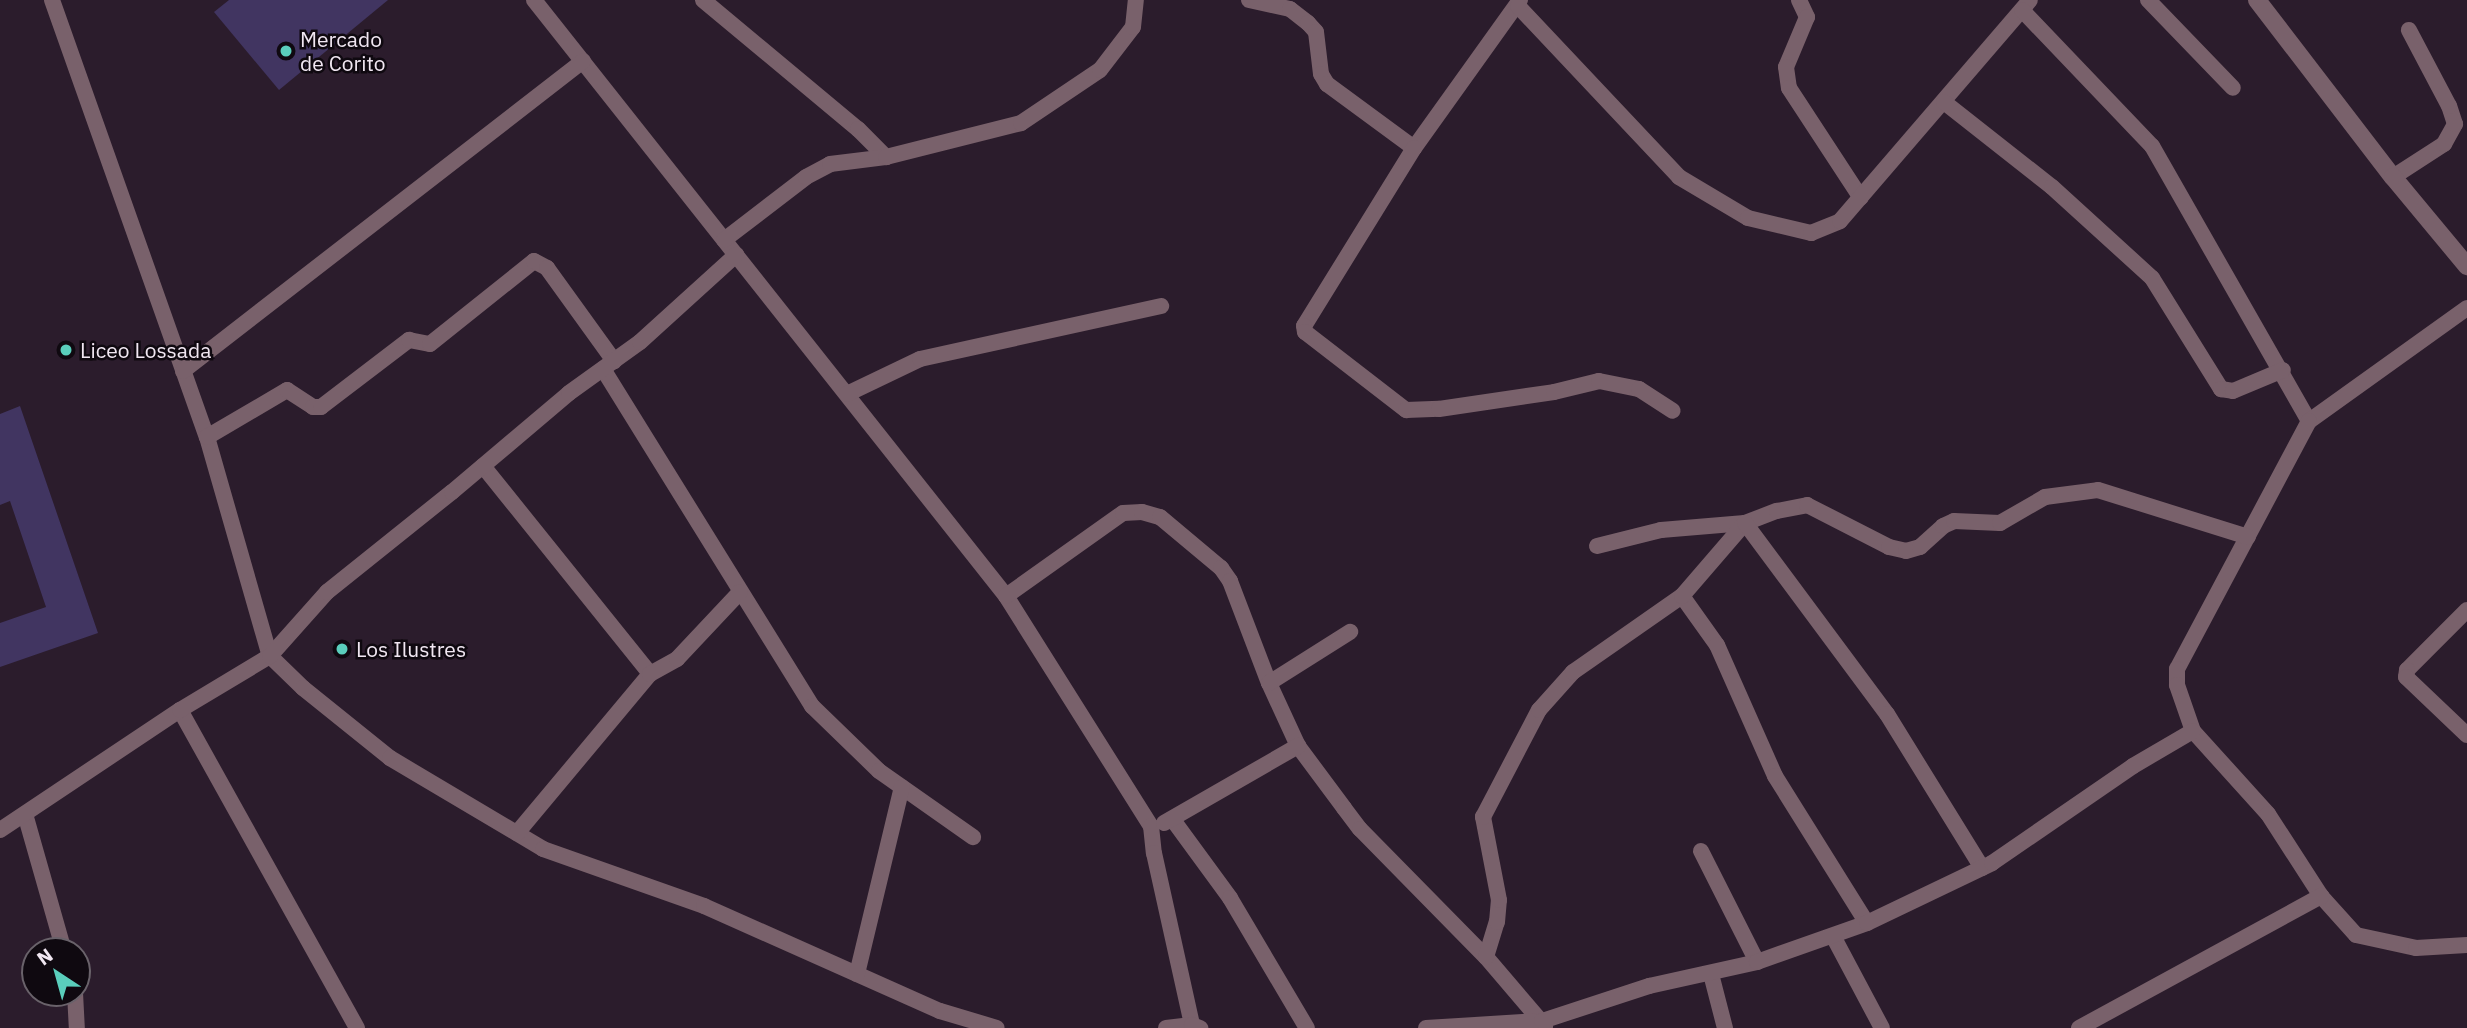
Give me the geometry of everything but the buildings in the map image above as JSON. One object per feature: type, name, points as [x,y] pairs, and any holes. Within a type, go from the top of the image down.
[{"type":"street","points":[[534,0],[1006,596],[1151,826],[1154,853],[1196,1027],[1166,1028]]},
{"type":"street","points":[[703,0],[858,129],[886,157]]},
{"type":"street","points":[[724,240],[806,177],[830,163],[886,157],[1021,123],[1100,70],[1133,27],[1136,0]]},
{"type":"street","points":[[1249,0],[1290,9],[1308,23],[1316,32],[1321,74],[1327,84],[1414,148]]},
{"type":"street","points":[[1799,0],[1807,17],[1786,67],[1788,88],[1861,198]]},
{"type":"street","points":[[2148,0],[2233,88]]},
{"type":"street","points":[[2257,0],[2393,177],[2467,266]]},
{"type":"street","points":[[56,3],[207,437],[270,656],[303,688],[390,758],[543,849],[704,906],[940,1011],[997,1028]]},
{"type":"street","points":[[1673,411],[1639,389],[1598,381],[1554,392],[1439,409],[1406,410],[1308,337],[1304,326],[1414,148],[1519,3],[1679,177],[1748,219],[1811,233],[1840,221],[2026,5],[2152,146],[2283,370],[2309,421]]},
{"type":"street","points":[[2393,177],[2444,144],[2455,124],[2449,106],[2409,30]]},
{"type":"street","points":[[183,371],[583,61]]},
{"type":"street","points":[[1944,102],[2052,187],[2151,278],[2221,389],[2233,391],[2283,370]]},
{"type":"street","points":[[0,830],[180,710],[270,656],[327,592],[640,342],[736,255]]},
{"type":"street","points":[[207,437],[287,390],[313,407],[321,407],[408,341],[430,344],[534,261],[547,268],[608,365],[740,592],[812,706],[879,771],[973,836]]},
{"type":"street","points":[[846,394],[920,359],[1161,306]]},
{"type":"street","points":[[2467,308],[2309,421],[2177,669],[2177,685],[2193,731],[2268,814],[2321,896],[2356,936],[2416,948],[2467,945]]},
{"type":"street","points":[[483,466],[650,674]]},
{"type":"street","points":[[1597,547],[1661,530],[1745,523],[1777,511],[1807,506],[1889,547],[1906,551],[1920,547],[1943,526],[1954,521],[2000,523],[2045,497],[2098,490],[2248,537]]},
{"type":"street","points":[[1006,596],[1123,513],[1142,512],[1160,517],[1221,568],[1230,581],[1269,683],[1298,746],[1360,829],[1486,957],[1545,1025]]},
{"type":"street","points":[[1486,957],[1497,922],[1499,900],[1483,830],[1487,805],[1539,710],[1573,672],[1682,596],[1745,523]]},
{"type":"street","points":[[1745,523],[1887,714],[1982,868]]},
{"type":"street","points":[[517,834],[650,674],[677,659],[740,592]]},
{"type":"street","points":[[1682,596],[1717,645],[1775,776],[1867,923]]},
{"type":"street","points":[[2467,610],[2407,670],[2406,677],[2467,735]]},
{"type":"street","points":[[1269,683],[1350,632]]},
{"type":"street","points":[[180,710],[357,1028]]},
{"type":"street","points":[[1426,1028],[1545,1025],[1649,986],[1757,962],[1867,923],[1982,868],[2071,811],[2133,766],[2193,731]]},
{"type":"street","points":[[1151,826],[1173,820],[1298,746]]},
{"type":"street","points":[[857,974],[902,787]]},
{"type":"street","points":[[25,814],[60,937]]},
{"type":"street","points":[[1173,820],[1230,898],[1307,1028]]},
{"type":"street","points":[[1701,852],[1757,962]]},
{"type":"street","points":[[2079,1028],[2321,896]]},
{"type":"street","points":[[1833,936],[1882,1028]]},
{"type":"street","points":[[1711,974],[1725,1028]]},
{"type":"street","points":[[76,1007],[77,1028]]},
{"type":"place","name":"Mercado de Corito","points":[[286,51]]},
{"type":"place","name":"Liceo Lossada","points":[[66,350]]},
{"type":"place","name":"Los Ilustres","points":[[342,649]]}]
